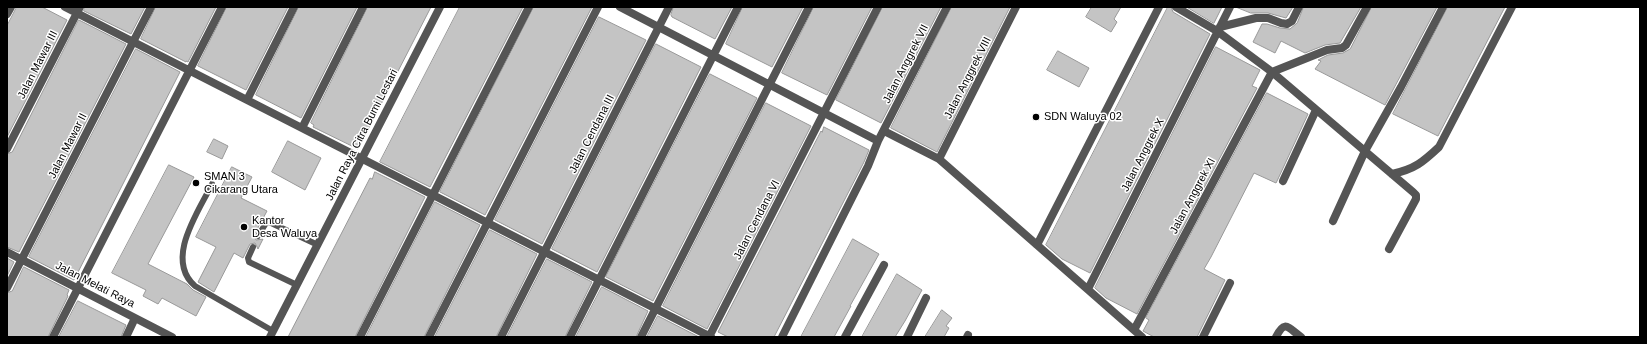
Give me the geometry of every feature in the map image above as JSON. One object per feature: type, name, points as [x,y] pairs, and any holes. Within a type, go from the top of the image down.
[{"type":"street","points":[[7,14],[11,7]]},
{"type":"street","points":[[66,7],[78,10],[133,42],[363,158],[710,337]]},
{"type":"street","name":"Jalan Mawar II","points":[[7,288],[151,7]]},
{"type":"street","points":[[53,337],[222,7]]},
{"type":"street","points":[[247,100],[294,7]]},
{"type":"street","points":[[302,128],[363,7]]},
{"type":"street","name":"Jalan Raya Citra Bumi Lestari","points":[[272,334],[440,7]]},
{"type":"street","points":[[360,337],[529,7]]},
{"type":"street","points":[[430,337],[598,7]]},
{"type":"street","points":[[620,7],[878,141]]},
{"type":"street","name":"Jalan Cendana III","points":[[501,337],[669,7]]},
{"type":"street","points":[[570,337],[738,7]]},
{"type":"street","points":[[641,337],[809,7]]},
{"type":"street","name":"Jalan Cendana VI","points":[[710,337],[878,7]]},
{"type":"street","name":"Jalan Anggrek VII","points":[[782,337],[868,166],[878,141],[948,7]]},
{"type":"street","name":"Jalan Anggrek VIII","points":[[939,159],[1016,7]]},
{"type":"street","points":[[1037,245],[1159,7]]},
{"type":"street","points":[[1176,7],[1219,29],[1414,192],[1416,199],[1389,248]]},
{"type":"street","name":"Jalan Anggrek X","points":[[1088,289],[1230,7]]},
{"type":"street","points":[[1219,29],[1256,18],[1268,18],[1287,24],[1292,21],[1299,7]]},
{"type":"street","points":[[1272,72],[1327,50],[1346,46],[1367,7]]},
{"type":"street","points":[[1333,221],[1365,151],[1401,87],[1442,7]]},
{"type":"street","points":[[1392,174],[1409,170],[1425,160],[1439,147],[1512,7]]},
{"type":"street","name":"Jalan Mawar III","points":[[7,149],[78,10]]},
{"type":"street","name":"Jalan Anggrek XI","points":[[1134,330],[1272,72]]},
{"type":"street","points":[[1282,181],[1316,110]]},
{"type":"street","points":[[884,131],[939,159],[1142,337]]},
{"type":"street","name":"Jalan Melati Raya","points":[[7,252],[172,337]]},
{"type":"street","points":[[846,337],[884,265]]},
{"type":"street","points":[[1203,337],[1230,283]]},
{"type":"street","points":[[907,337],[926,298]]},
{"type":"street","points":[[126,337],[135,318]]},
{"type":"street","points":[[1276,337],[1280,328],[1284,326],[1301,337]]},
{"type":"lane","points":[[212,184],[182,246],[182,261],[186,274],[190,282],[195,286],[272,334]]},
{"type":"lane","points":[[258,236],[266,223],[269,222],[318,245]]},
{"type":"lane","points":[[253,247],[248,258],[249,262],[297,285]]},
{"type":"building","points":[[17,7],[42,7],[67,20],[7,137],[7,26]]},
{"type":"building","points":[[85,7],[145,7],[131,34],[84,11]]},
{"type":"building","points":[[156,7],[216,7],[188,62],[141,39]]},
{"type":"building","points":[[227,7],[288,7],[246,90],[198,66]]},
{"type":"building","points":[[299,7],[357,7],[301,118],[256,95]]},
{"type":"building","points":[[368,7],[431,7],[358,149],[313,127],[314,125],[311,123]]},
{"type":"building","points":[[460,7],[523,7],[430,187],[380,162]]},
{"type":"building","points":[[534,7],[592,7],[485,215],[440,192]]},
{"type":"building","points":[[674,7],[732,7],[715,39],[672,17],[671,15]]},
{"type":"building","points":[[743,7],[803,7],[772,67],[726,44]]},
{"type":"building","points":[[814,7],[872,7],[827,95],[782,73]]},
{"type":"building","points":[[883,7],[941,7],[881,123],[836,100]]},
{"type":"building","points":[[952,7],[1010,7],[937,152],[891,128]]},
{"type":"building","points":[[1092,7],[1121,7],[1114,19],[1117,22],[1111,32],[1086,17]]},
{"type":"building","points":[[1168,7],[1171,7],[1173,12],[1210,34],[1090,273],[1062,259],[1046,245]]},
{"type":"building","points":[[1187,7],[1222,7],[1214,23]]},
{"type":"building","points":[[1236,7],[1293,7],[1286,18],[1268,13],[1251,13]]},
{"type":"building","points":[[1304,7],[1361,7],[1340,43],[1325,45],[1305,53],[1281,41],[1275,53],[1253,42],[1262,24],[1290,29],[1297,23]]},
{"type":"building","points":[[1372,7],[1437,7],[1385,105],[1315,69],[1321,61],[1318,60],[1328,55],[1343,53],[1350,49]]},
{"type":"building","points":[[1448,7],[1505,7],[1438,136],[1393,114]]},
{"type":"building","points":[[599,17],[646,40],[542,244],[495,220]]},
{"type":"building","points":[[79,20],[126,44],[19,252],[7,247],[7,154],[12,152]]},
{"type":"building","points":[[656,44],[701,67],[597,272],[552,249]]},
{"type":"building","points":[[1216,47],[1260,70],[1252,86],[1257,88],[1137,314],[1106,298],[1095,288]]},
{"type":"building","points":[[136,49],[180,72],[74,280],[29,257]]},
{"type":"building","points":[[1058,51],[1089,68],[1079,87],[1047,70]]},
{"type":"building","points":[[710,74],[757,98],[653,301],[606,277]]},
{"type":"building","points":[[1267,93],[1308,114],[1278,179],[1276,183],[1254,173],[1204,269],[1225,280],[1197,337],[1154,337],[1143,331],[1149,320],[1146,318]]},
{"type":"building","points":[[766,103],[811,126],[707,329],[663,306]]},
{"type":"building","points":[[824,127],[869,150],[864,162],[774,337],[728,337],[718,332]]},
{"type":"building","points":[[214,139],[228,146],[222,159],[207,152]]},
{"type":"building","points":[[288,141],[321,158],[305,190],[272,172]]},
{"type":"building","points":[[169,165],[194,177],[148,264],[187,284],[193,290],[206,297],[196,316],[162,298],[158,304],[143,296],[146,290],[112,273]]},
{"type":"building","points":[[232,167],[252,177],[241,198],[267,211],[254,235],[256,240],[263,239],[258,249],[255,243],[250,244],[243,258],[234,253],[214,292],[198,282],[216,247],[196,237]]},
{"type":"building","points":[[375,172],[425,197],[355,337],[288,337],[370,178],[372,179]]},
{"type":"building","points":[[435,202],[480,225],[424,337],[366,337]]},
{"type":"building","points":[[490,230],[537,254],[496,337],[435,337]]},
{"type":"building","points":[[853,239],[879,254],[834,337],[801,337]]},
{"type":"building","points":[[7,258],[14,262],[7,276]]},
{"type":"building","points":[[547,259],[592,282],[565,337],[507,337]]},
{"type":"building","points":[[24,267],[69,290],[68,296],[48,337],[7,337],[7,293],[12,291]]},
{"type":"building","points":[[897,274],[922,290],[905,321],[895,337],[862,337]]},
{"type":"building","points":[[602,287],[648,311],[636,337],[576,337]]},
{"type":"building","points":[[78,301],[126,325],[121,337],[59,337]]},
{"type":"building","points":[[942,310],[952,318],[946,326],[949,328],[944,337],[925,337]]},
{"type":"building","points":[[658,316],[699,337],[647,337]]},
{"type":"place","name":"SDN Waluya 02","points":[[1036,117]]},
{"type":"place","name":"SMAN 3 Cikarang Utara","points":[[196,183]]},
{"type":"place","name":"Kantor Desa Waluya","points":[[244,227]]}]
